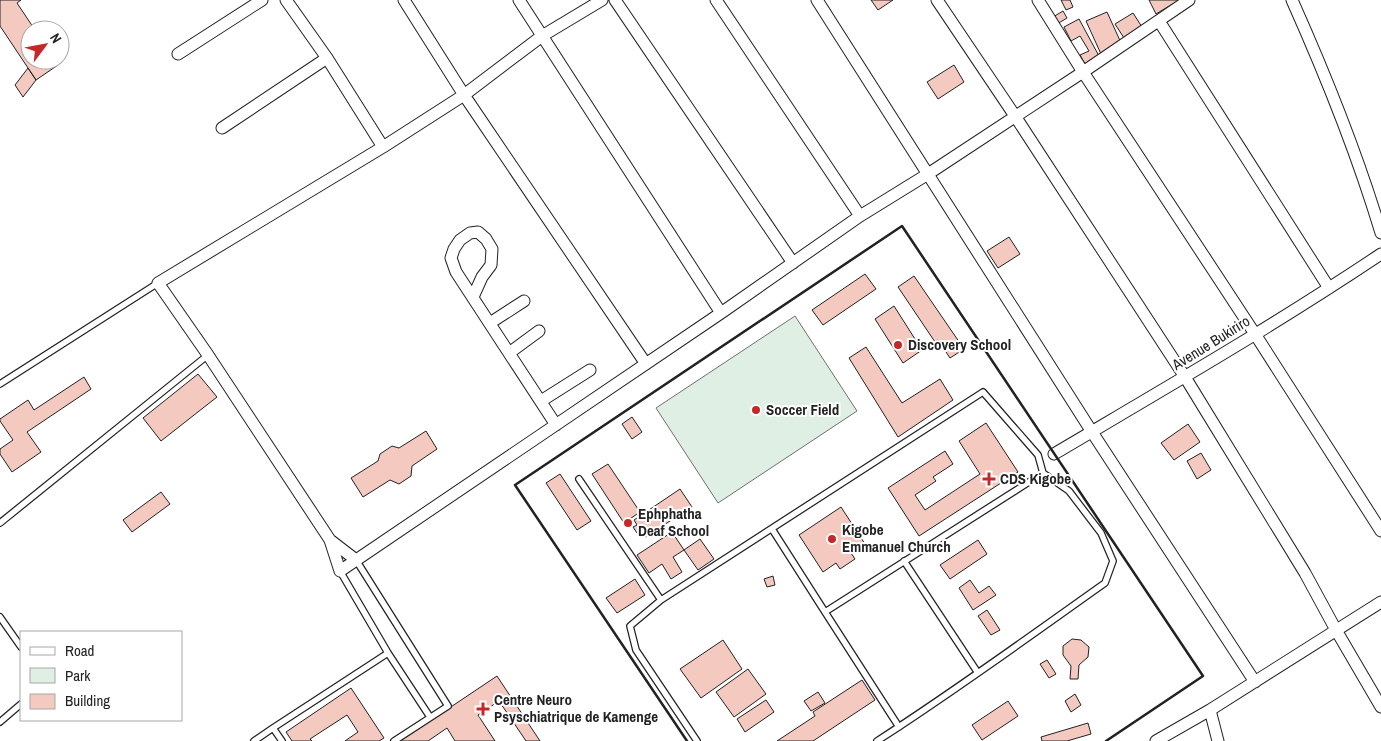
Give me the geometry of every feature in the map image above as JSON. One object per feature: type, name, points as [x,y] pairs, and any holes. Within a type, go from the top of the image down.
[{"type":"street","points":[[178,54],[262,0]]},
{"type":"street","points":[[286,0],[327,58],[383,147]]},
{"type":"street","points":[[404,0],[464,94],[646,364]]},
{"type":"street","points":[[519,0],[721,313]]},
{"type":"street","points":[[356,560],[330,540],[208,355],[158,283],[383,147],[464,94],[542,36],[602,0]]},
{"type":"street","points":[[615,0],[793,263]]},
{"type":"street","points":[[716,0],[860,216]]},
{"type":"street","points":[[817,0],[1092,432],[1255,682]]},
{"type":"street","points":[[937,0],[1185,377],[1305,573],[1381,707]]},
{"type":"street","points":[[1038,0],[1381,531]]},
{"type":"street","points":[[330,540],[340,571],[721,313],[860,216],[928,174],[1189,0]]},
{"type":"street","points":[[1292,0],[1316,53],[1352,144],[1381,233]]},
{"type":"street","points":[[1159,21],[1329,288]]},
{"type":"street","points":[[222,128],[327,58]]},
{"type":"street","points":[[473,297],[482,277],[491,266],[492,249],[486,239],[478,232],[470,233],[460,240],[454,249],[451,258],[456,272],[556,424]]},
{"type":"street","name":"Avenue Bukiriro","points":[[1054,454],[1185,377],[1381,254]]},
{"type":"street","points":[[490,324],[524,301]]},
{"type":"street","points":[[509,352],[539,331]]},
{"type":"street","points":[[541,401],[590,370]]},
{"type":"street","points":[[1156,741],[1210,710],[1381,602]]},
{"type":"street","points":[[1210,710],[1218,741]]},
{"type":"lane","points":[[0,384],[158,283]]},
{"type":"lane","points":[[0,522],[208,355]]},
{"type":"lane","points":[[696,741],[636,650],[630,626],[661,600],[983,392],[1038,455],[1043,473],[1069,491],[1101,533],[1113,561],[1105,583],[978,673],[877,741]]},
{"type":"lane","points":[[1038,455],[1054,454]]},
{"type":"lane","points":[[825,612],[1043,473]]},
{"type":"lane","points":[[579,479],[661,600]]},
{"type":"lane","points":[[772,529],[899,726]]},
{"type":"lane","points":[[356,560],[448,706],[394,741]]},
{"type":"lane","points":[[904,561],[978,673]]},
{"type":"lane","points":[[340,571],[388,653],[430,717]]},
{"type":"lane","points":[[0,617],[20,646]]},
{"type":"lane","points":[[254,741],[388,653]]},
{"type":"lane","points":[[0,722],[20,705]]},
{"type":"lane","points":[[273,728],[282,741]]},
{"type":"green space","name":"Soccer Field","points":[[795,316],[857,411],[718,503],[656,408]]},
{"type":"building","points":[[0,0],[21,0],[17,3],[28,20],[20,20],[20,56],[0,26]]},
{"type":"building","points":[[871,0],[893,0],[878,10]]},
{"type":"building","points":[[1061,0],[1070,0],[1073,7],[1066,10]]},
{"type":"building","points":[[1149,0],[1179,0],[1156,14]]},
{"type":"building","points":[[1063,11],[1067,18],[1057,24],[1053,17]]},
{"type":"building","points":[[1107,12],[1122,45],[1101,54],[1086,21]]},
{"type":"building","points":[[1133,13],[1142,27],[1124,38],[1115,24]]},
{"type":"building","points":[[1079,19],[1099,56],[1085,64],[1080,55],[1089,51],[1080,36],[1071,41],[1064,27]]},
{"type":"building","points":[[954,65],[964,82],[938,99],[927,82]]},
{"type":"building","points":[[26,70],[29,70],[36,80],[23,97],[15,85]]},
{"type":"building","points":[[29,70],[51,70],[36,80]]},
{"type":"building","points":[[1009,237],[1020,254],[998,268],[987,251]]},
{"type":"building","points":[[865,274],[876,289],[823,325],[812,310]]},
{"type":"building","points":[[914,276],[964,349],[950,358],[938,340],[935,342],[898,287]]},
{"type":"building","points":[[894,306],[922,350],[903,363],[875,319]]},
{"type":"building","points":[[866,347],[902,403],[940,379],[953,400],[898,437],[849,358]]},
{"type":"building","points":[[198,374],[217,397],[161,441],[143,418]]},
{"type":"building","points":[[84,377],[91,389],[27,432],[41,452],[12,472],[0,454],[0,449],[13,440],[0,419],[28,400],[34,410]]},
{"type":"building","points":[[632,417],[642,432],[632,439],[622,424]]},
{"type":"building","name":"CDS Kigobe","points":[[986,423],[1018,472],[919,536],[888,488],[945,451],[953,464],[933,477],[936,481],[915,495],[925,510],[980,474],[959,441]]},
{"type":"building","points":[[1188,424],[1200,442],[1174,460],[1161,443]]},
{"type":"building","points":[[426,431],[437,449],[412,466],[411,476],[399,484],[390,480],[363,497],[351,478],[378,461],[380,454],[392,446],[399,448]]},
{"type":"building","points":[[1201,453],[1211,470],[1197,479],[1187,461]]},
{"type":"building","points":[[608,464],[640,512],[624,523],[592,474]]},
{"type":"building","points":[[560,474],[591,521],[577,530],[546,483]]},
{"type":"building","points":[[680,489],[692,507],[645,537],[641,531],[637,533],[633,527],[637,525],[634,520]]},
{"type":"building","points":[[161,492],[170,504],[132,532],[123,520]]},
{"type":"building","name":"Kigobe Emmanuel Church","points":[[841,507],[865,544],[851,553],[855,559],[840,569],[836,563],[823,572],[799,535]]},
{"type":"building","points":[[672,532],[684,550],[673,557],[682,572],[671,579],[662,564],[649,573],[637,555]]},
{"type":"building","points":[[700,539],[714,559],[698,570],[684,550]]},
{"type":"building","points":[[978,540],[987,554],[950,579],[940,565]]},
{"type":"building","points":[[773,576],[775,585],[767,587],[764,579]]},
{"type":"building","points":[[635,579],[645,595],[617,613],[606,598]]},
{"type":"building","points":[[970,580],[979,593],[989,586],[996,595],[973,610],[959,588]]},
{"type":"building","points":[[987,610],[1000,630],[991,635],[978,616]]},
{"type":"building","points":[[1072,639],[1081,640],[1089,647],[1088,657],[1079,665],[1078,679],[1070,679],[1071,666],[1063,655],[1063,646]]},
{"type":"building","points":[[723,640],[742,669],[701,698],[680,669]]},
{"type":"building","points":[[1047,660],[1056,674],[1049,678],[1040,664]]},
{"type":"building","points":[[748,669],[766,694],[734,717],[716,692]]},
{"type":"building","name":"Centre Neuro Psyschiatrique de Kamenge","points":[[497,676],[540,741],[526,741],[499,701],[478,715],[495,741],[455,741],[447,728],[428,741],[400,741]]},
{"type":"building","points":[[862,680],[875,700],[813,741],[777,741],[815,716],[813,712]]},
{"type":"building","points":[[351,688],[384,738],[379,741],[345,741],[358,732],[347,715],[310,739],[312,741],[292,741],[286,732]]},
{"type":"building","points":[[818,692],[825,703],[811,711],[804,701]]},
{"type":"building","points":[[1075,694],[1081,705],[1071,712],[1065,701]]},
{"type":"building","points":[[766,700],[774,712],[745,732],[737,719]]},
{"type":"building","points":[[1008,701],[1018,716],[982,740],[972,725]]},
{"type":"building","points":[[1088,723],[1091,734],[1067,741],[1042,741],[1041,737]]},
{"type":"wall","points":[[687,741],[515,485],[902,226],[1203,676],[1106,741]]},
{"type":"place","name":"Discovery School","points":[[898,345]]},
{"type":"place","name":"Soccer Field","points":[[756,410]]},
{"type":"place","name":"CDS Kigobe","points":[[989,479]]},
{"type":"place","name":"Ephphatha Deaf School","points":[[628,523]]},
{"type":"place","name":"Kigobe Emmanuel Church","points":[[832,539]]},
{"type":"place","name":"Centre Neuro Psyschiatrique de Kamenge","points":[[483,709]]}]
